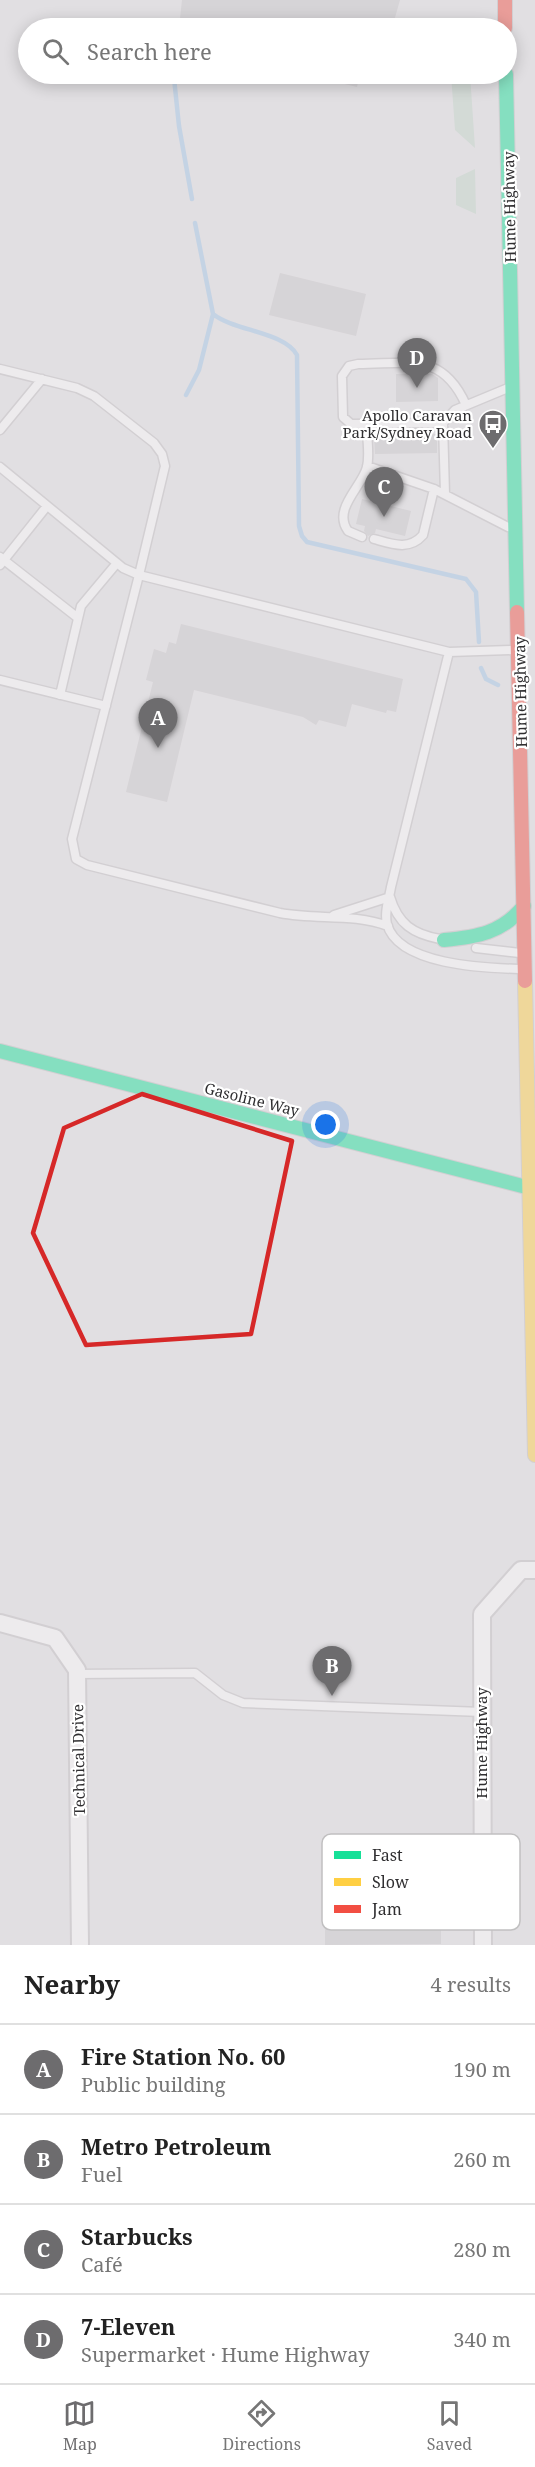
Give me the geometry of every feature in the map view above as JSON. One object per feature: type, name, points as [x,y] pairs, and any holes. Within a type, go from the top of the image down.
[{"type":"main road","points":[[505,0],[506,18]]},
{"type":"main road","name":"Hume Highway","points":[[507,84],[524,906],[530,961],[530,1188],[535,1455]]},
{"type":"main road","points":[[444,940],[500,929],[514,920],[524,906]]},
{"type":"main road","name":"Gasoline Way","points":[[0,1052],[530,1188]]},
{"type":"street","name":"Hume Highway","points":[[483,1834],[482,1614],[521,1570],[535,1570]]},
{"type":"street","name":"Technical Drive","points":[[0,1623],[55,1638],[77,1670],[80,1945]]},
{"type":"street","name":"Hume Highway","points":[[483,1930],[483,1945]]},
{"type":"lane","points":[[443,423],[351,424],[343,417],[342,376],[349,366],[422,364],[435,367],[448,374],[456,384],[466,405]]},
{"type":"lane","points":[[0,369],[77,388],[94,396],[154,443],[162,454],[165,466],[72,839],[76,859],[87,865],[280,914],[322,918],[362,918],[388,926]]},
{"type":"lane","points":[[0,430],[42,379]]},
{"type":"lane","points":[[445,494],[443,423],[455,410],[513,386]]},
{"type":"lane","points":[[362,537],[348,531],[344,520],[351,495],[368,466],[366,424]]},
{"type":"lane","points":[[368,466],[434,489],[517,531]]},
{"type":"lane","points":[[0,467],[117,563],[139,575],[449,652],[519,650]]},
{"type":"lane","points":[[374,539],[400,546],[423,536],[434,489]]},
{"type":"lane","points":[[47,506],[1,561],[78,618]]},
{"type":"lane","points":[[60,695],[81,606],[117,563]]},
{"type":"lane","points":[[449,652],[386,909],[388,926],[397,941],[405,947],[428,956],[470,966],[530,961]]},
{"type":"lane","points":[[0,680],[106,706]]},
{"type":"lane","points":[[322,918],[390,897]]},
{"type":"lane","points":[[390,897],[394,910],[406,927],[423,936],[530,961]]},
{"type":"lane","points":[[77,1674],[195,1673],[223,1695],[243,1703],[482,1712]]},
{"type":"highlighted area","points":[[142,1094],[292,1141],[251,1334],[86,1345],[33,1233],[64,1128]]},
{"type":"green space","points":[[452,84],[471,84],[475,148],[455,130]]},
{"type":"green space","points":[[475,169],[476,214],[456,205],[456,178]]},
{"type":"building","points":[[182,0],[400,0],[395,18],[180,18]]},
{"type":"building","points":[[280,273],[366,294],[356,336],[269,315]]},
{"type":"building","points":[[396,374],[432,374],[438,378],[438,401],[396,402]]},
{"type":"building","points":[[437,434],[437,453],[375,454],[374,435]]},
{"type":"building","points":[[362,499],[411,511],[405,536],[376,529],[375,533],[368,536],[364,531],[365,526],[356,524]]},
{"type":"building","points":[[181,624],[403,679],[396,712],[387,710],[386,713],[352,704],[346,727],[319,720],[316,725],[303,717],[194,690],[167,802],[126,792],[153,682],[146,680],[154,649],[166,653],[169,642],[176,644]]},
{"type":"building","points":[[325,1930],[441,1930],[441,1944],[325,1945]]},
{"type":"waterway","points":[[175,84],[179,126],[192,199]]},
{"type":"waterway","points":[[195,223],[213,314],[222,320],[282,341],[297,355],[299,526],[302,536],[307,542],[466,579],[476,592],[479,642]]},
{"type":"waterway","points":[[186,395],[199,370],[213,314]]},
{"type":"waterway","points":[[481,668],[486,679],[498,685]]},
{"type":"traffic: fast","points":[[506,84],[517,612]]},
{"type":"traffic: fast","points":[[444,940],[478,935],[498,928],[524,906]]},
{"type":"traffic: fast","points":[[0,1051],[530,1188]]},
{"type":"traffic: slow","points":[[525,981],[535,1455]]},
{"type":"traffic: jam","points":[[505,0],[505,18]]},
{"type":"traffic: jam","points":[[517,612],[525,981]]},
{"type":"place","name":"7-Eleven","points":[[417,388]]},
{"type":"place","name":"Apollo Caravan Park/Sydney Road","points":[[493,450]]},
{"type":"place","name":"Starbucks","points":[[384,517]]},
{"type":"place","name":"Fire Station No. 60","points":[[158,748]]},
{"type":"place","name":"Metro Petroleum","points":[[332,1696]]}]
